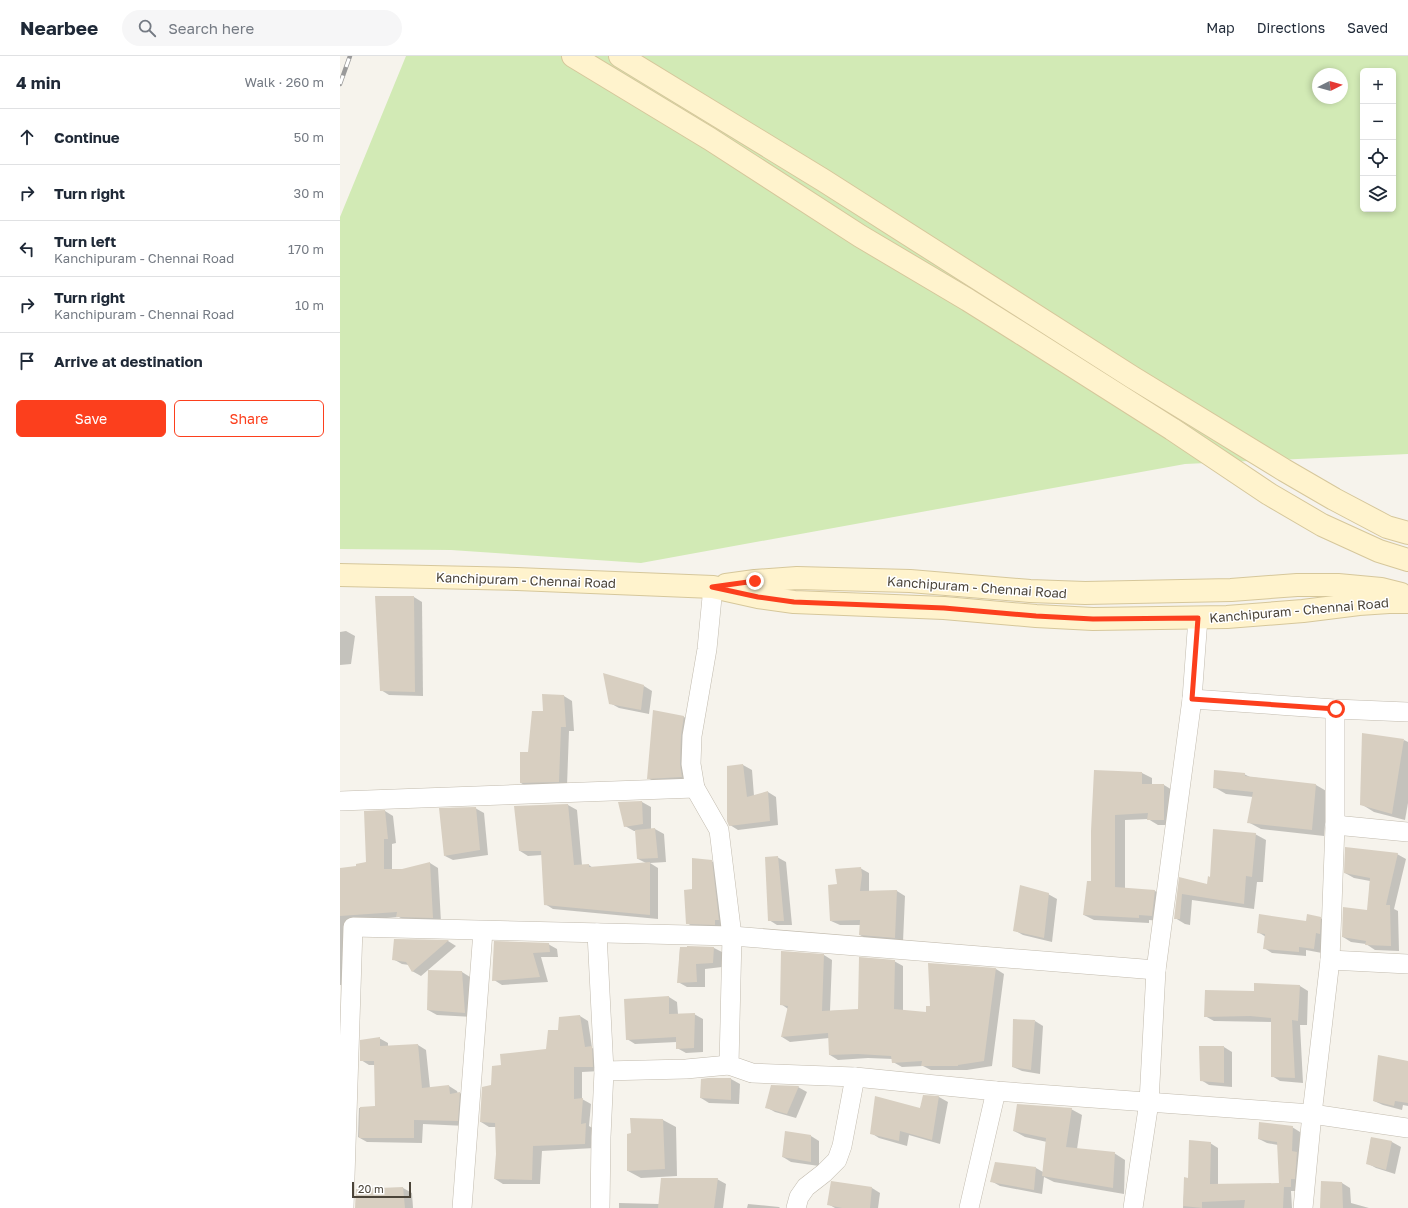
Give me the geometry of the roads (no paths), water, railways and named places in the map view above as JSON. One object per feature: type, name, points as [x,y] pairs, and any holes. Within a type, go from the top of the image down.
[{"type":"main road","points":[[573,56],[710,139],[860,236],[968,300],[1172,429],[1269,494],[1322,525],[1379,551],[1408,560]]},
{"type":"main road","points":[[620,56],[823,180],[1132,377],[1284,470],[1387,527],[1408,533]]},
{"type":"main road","name":"Kanchipuram - Chennai Road","points":[[340,575],[518,579],[712,587],[758,597],[794,602],[944,608],[1036,616],[1093,619],[1227,617],[1389,602],[1408,602]]},
{"type":"main road","name":"Kanchipuram - Chennai Road","points":[[712,587],[755,581],[796,578],[910,581],[1030,591],[1085,593],[1216,590],[1338,584],[1381,589],[1408,596]]},
{"type":"street","points":[[712,587],[706,649],[692,736],[691,764],[695,788],[719,830],[732,936],[729,1065]]},
{"type":"street","points":[[1133,1208],[1149,1102],[1156,970],[1192,699],[1198,618]]},
{"type":"street","points":[[1192,699],[1336,709],[1408,712]]},
{"type":"street","points":[[1303,1208],[1312,1114],[1330,960],[1335,825],[1336,709]]},
{"type":"street","points":[[340,801],[695,788]]},
{"type":"street","points":[[1335,825],[1408,832]]},
{"type":"street","points":[[344,1208],[347,927],[732,936],[1156,970]]},
{"type":"street","points":[[462,1208],[483,931]]},
{"type":"street","points":[[597,933],[604,1071],[600,1208]]},
{"type":"street","points":[[1330,960],[1408,964]]},
{"type":"street","points":[[604,1071],[686,1069],[729,1065],[752,1073],[855,1077],[996,1091],[1312,1114],[1408,1128]]},
{"type":"street","points":[[796,1208],[799,1197],[806,1187],[824,1173],[837,1160],[842,1146],[855,1077]]},
{"type":"street","points":[[969,1208],[996,1091]]},
{"type":"railway","points":[[340,84],[350,56]]}]
